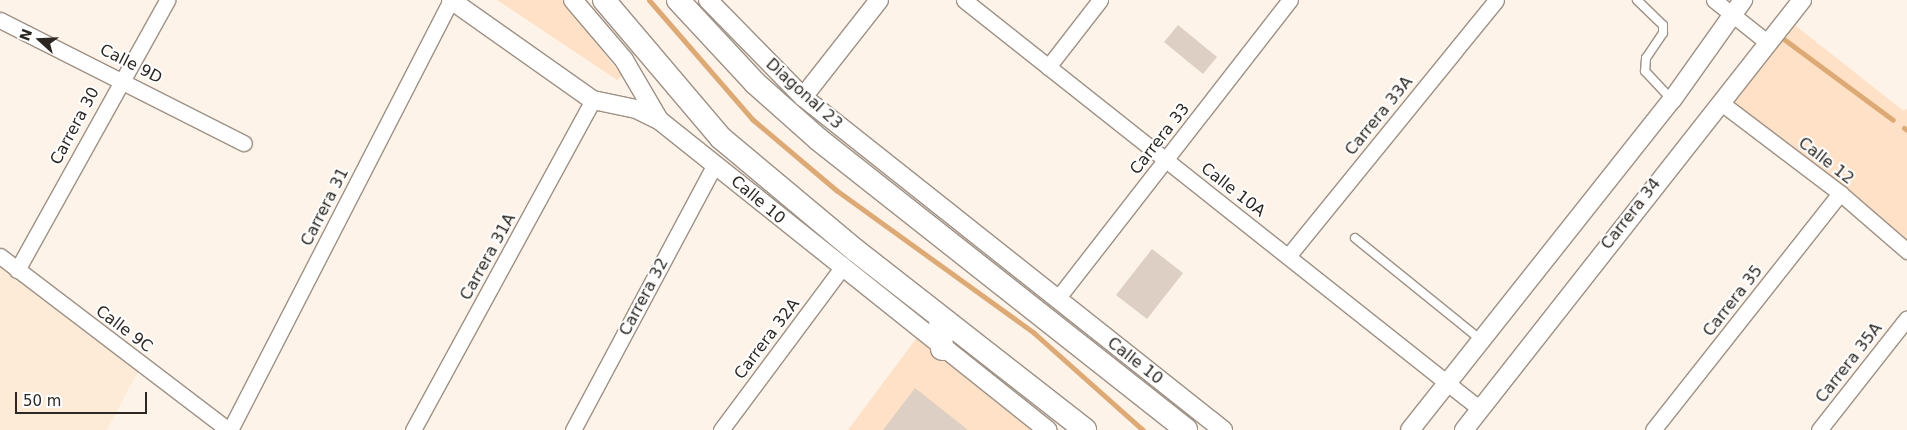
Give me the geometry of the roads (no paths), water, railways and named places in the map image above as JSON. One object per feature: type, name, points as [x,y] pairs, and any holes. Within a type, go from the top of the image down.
[{"type":"main road","points":[[604,0],[721,138],[940,319],[1085,430]]},
{"type":"main road","name":"Calle 10","points":[[678,0],[755,83],[886,195],[1186,430]]},
{"type":"main road","points":[[940,319],[944,350],[974,345]]},
{"type":"street","name":"Carrera 30","points":[[17,270],[120,78],[167,0]]},
{"type":"street","name":"Calle 10","points":[[451,0],[593,100],[636,109],[659,120],[841,269],[1048,430]]},
{"type":"street","name":"Carrera 31","points":[[229,430],[451,0]]},
{"type":"street","points":[[573,0],[624,60],[659,120]]},
{"type":"street","name":"Diagonal 23","points":[[708,0],[803,97],[906,180]]},
{"type":"street","points":[[803,97],[879,0]]},
{"type":"street","name":"Calle 10A","points":[[964,0],[1288,255],[1446,384],[1480,409]]},
{"type":"street","points":[[1048,66],[1100,0]]},
{"type":"street","name":"Carrera 33","points":[[1057,300],[1290,0]]},
{"type":"street","name":"Carrera 33A","points":[[1288,255],[1496,0]]},
{"type":"street","points":[[1714,0],[1768,43]]},
{"type":"street","points":[[1410,430],[1672,100],[1743,0]]},
{"type":"street","name":"Carrera 34","points":[[1464,430],[1802,0]]},
{"type":"street","name":"Calle 9D","points":[[0,20],[120,78],[244,143]]},
{"type":"street","name":"Carrera 31A","points":[[413,430],[593,100]]},
{"type":"street","name":"Calle 12","points":[[1720,102],[1840,193],[1907,251]]},
{"type":"street","name":"Carrera 32","points":[[573,430],[715,164]]},
{"type":"street","name":"Calle 10","points":[[906,180],[1223,430]]},
{"type":"street","name":"Carrera 35","points":[[1653,430],[1840,193]]},
{"type":"street","name":"Calle 9C","points":[[0,256],[229,430]]},
{"type":"street","name":"Carrera 32A","points":[[720,430],[841,269]]},
{"type":"street","name":"Carrera 35A","points":[[1819,430],[1907,318]]},
{"type":"lane","points":[[1637,0],[1663,25],[1663,33],[1646,58],[1645,71],[1672,100]]},
{"type":"lane","points":[[1355,238],[1481,340]]},
{"type":"waterway","points":[[649,0],[752,119],[836,190],[1034,333],[1143,430]]},
{"type":"waterway","points":[[1785,40],[1893,120]]}]
